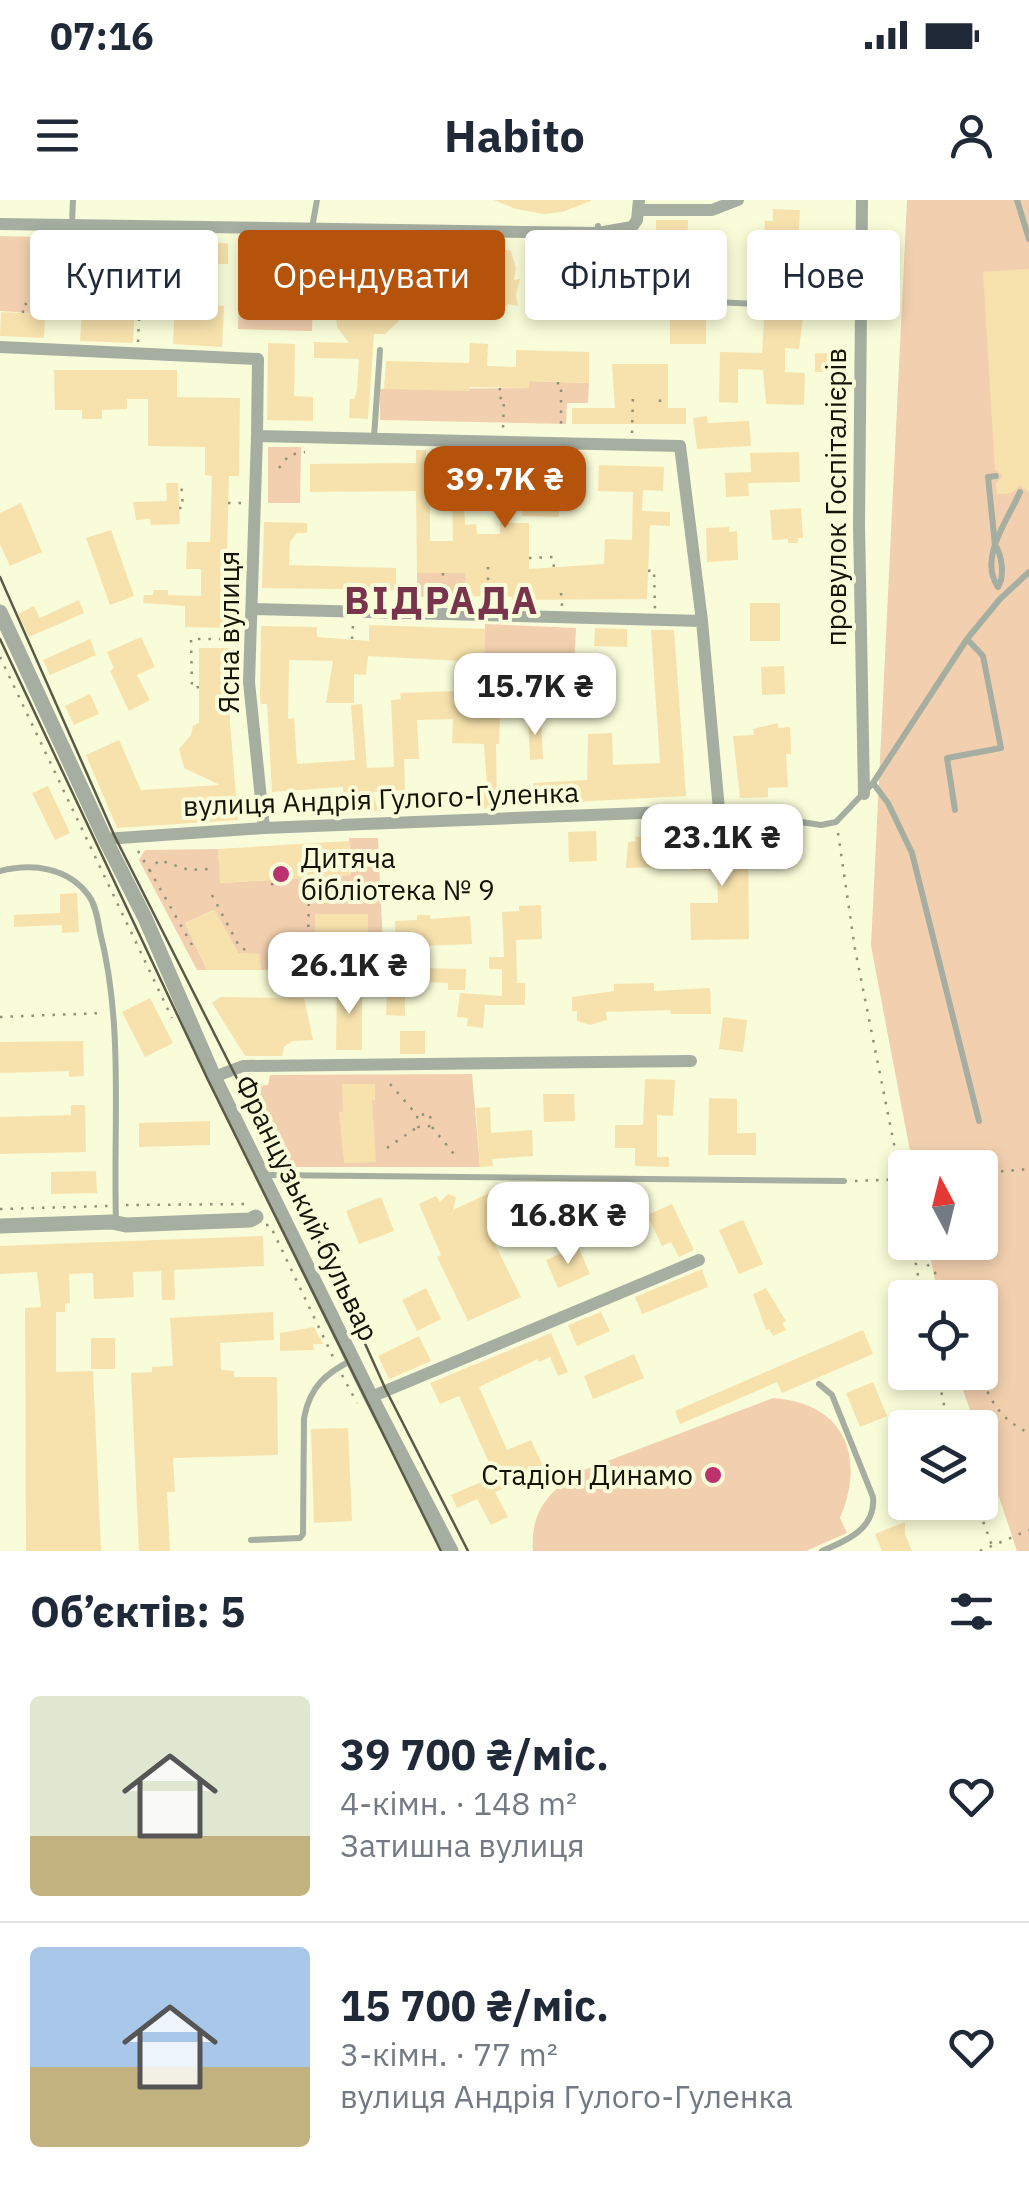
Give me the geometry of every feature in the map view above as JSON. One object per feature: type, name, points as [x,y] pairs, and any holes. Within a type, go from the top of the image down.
[{"type":"street","points":[[0,224],[598,230],[632,228],[639,205],[712,210],[738,200]]},
{"type":"street","name":"провулок Госпіталієрів","points":[[862,200],[859,526],[868,788]]},
{"type":"street","name":"Ясна вулиця","points":[[0,348],[258,359],[249,682],[264,828]]},
{"type":"street","points":[[257,436],[680,446],[720,810]]},
{"type":"street","points":[[253,609],[702,621]]},
{"type":"street","name":"Французький бульвар","points":[[0,612],[145,918],[214,1077],[451,1551]]},
{"type":"street","name":"вулиця Андрія Гулого-Гуленка","points":[[105,840],[502,813],[720,810]]},
{"type":"street","points":[[214,1077],[244,1066],[691,1061]]},
{"type":"street","points":[[0,1226],[283,1215]]},
{"type":"street","points":[[371,1397],[699,1260]]},
{"type":"lane","points":[[72,225],[74,200]]},
{"type":"lane","points":[[312,229],[318,200]]},
{"type":"lane","points":[[1017,200],[1029,239]]},
{"type":"lane","points":[[374,437],[380,350]]},
{"type":"lane","points":[[995,545],[988,476],[996,476]]},
{"type":"lane","points":[[1000,598],[990,552],[1020,492]]},
{"type":"lane","points":[[720,810],[821,825],[836,822],[868,788],[967,639],[1000,598],[1029,572]]},
{"type":"lane","points":[[956,810],[946,758],[1001,748],[983,656],[967,639]]},
{"type":"lane","points":[[868,788],[888,802],[912,853],[979,1121]]},
{"type":"lane","points":[[0,872],[23,866],[47,868],[82,888],[92,900],[108,964],[113,1013],[116,1223]]},
{"type":"lane","points":[[265,1175],[844,1181]]},
{"type":"lane","points":[[251,1540],[300,1538],[304,1534],[307,1400],[324,1374],[354,1360]]},
{"type":"lane","points":[[819,1384],[832,1394],[874,1509],[854,1538],[822,1551]]},
{"type":"path","points":[[23,313],[23,304],[30,304]]},
{"type":"path","points":[[138,348],[139,320]]},
{"type":"path","points":[[558,382],[558,389],[562,389],[561,437]]},
{"type":"path","points":[[500,388],[499,398],[504,398],[504,436]]},
{"type":"path","points":[[632,439],[633,394]]},
{"type":"path","points":[[660,396],[660,402]]},
{"type":"path","points":[[279,468],[289,455],[305,454],[305,441]]},
{"type":"path","points":[[496,445],[496,508]]},
{"type":"path","points":[[438,448],[437,464],[441,471]]},
{"type":"path","points":[[179,508],[183,508],[181,480]]},
{"type":"path","points":[[228,502],[247,503]]},
{"type":"path","points":[[226,558],[246,559]]},
{"type":"path","points":[[529,558],[554,558],[554,569]]},
{"type":"path","points":[[488,562],[488,608]]},
{"type":"path","points":[[648,571],[654,570],[655,610]]},
{"type":"path","points":[[443,573],[443,607]]},
{"type":"path","points":[[562,592],[562,608]]},
{"type":"path","points":[[555,608],[568,608]]},
{"type":"path","points":[[352,640],[354,613]]},
{"type":"path","points":[[199,688],[192,688],[191,639],[242,639]]},
{"type":"path","points":[[0,656],[176,1027]]},
{"type":"path","points":[[836,822],[855,949],[897,1150]]},
{"type":"path","points":[[192,945],[150,871],[160,860],[189,870],[210,869]]},
{"type":"path","points":[[324,879],[326,892]]},
{"type":"path","points":[[272,883],[273,894]]},
{"type":"path","points":[[308,893],[308,945],[358,944],[358,937]]},
{"type":"path","points":[[212,895],[240,948],[250,951]]},
{"type":"path","points":[[327,937],[327,944]]},
{"type":"path","points":[[0,1017],[113,1013]]},
{"type":"path","points":[[390,1084],[417,1115],[418,1127]]},
{"type":"path","points":[[417,1115],[430,1114],[431,1126],[458,1159]]},
{"type":"path","points":[[386,1148],[418,1127],[431,1126]]},
{"type":"path","points":[[998,1171],[1029,1168]]},
{"type":"path","points":[[574,1178],[573,1219],[592,1219],[593,1178]]},
{"type":"path","points":[[844,1181],[888,1180]]},
{"type":"path","points":[[0,1209],[116,1205],[256,1215],[270,1225],[338,1367]]},
{"type":"path","points":[[924,1260],[940,1280]]},
{"type":"path","points":[[986,1390],[1006,1420],[1029,1433]]},
{"type":"path","points":[[983,1520],[993,1549]]},
{"type":"path","points":[[980,1551],[993,1549],[1029,1530]]},
{"type":"shaded area","points":[[907,200],[1029,200],[1029,1551],[1017,1551],[998,1494],[998,1410],[970,1410],[963,1390],[998,1390],[998,1280],[935,1280],[931,1260],[998,1260],[998,1150],[910,1150],[871,946]]},
{"type":"shaded area","points":[[0,236],[30,237],[30,313],[0,311]]},
{"type":"shaded area","points":[[238,320],[312,320],[312,331],[238,329]]},
{"type":"shaded area","points":[[529,381],[589,383],[588,403],[567,403],[566,424],[380,420],[380,389],[529,388]]},
{"type":"shaded area","points":[[268,447],[301,447],[300,503],[268,503]]},
{"type":"shaded area","points":[[417,573],[465,573],[465,596],[417,597]]},
{"type":"shaded area","points":[[485,624],[576,628],[574,668],[487,664]]},
{"type":"shaded area","points":[[349,838],[378,838],[384,969],[261,970],[259,955],[238,953],[214,910],[185,923],[207,970],[197,970],[139,860],[145,850],[218,849],[221,883],[351,875]]},
{"type":"shaded area","points":[[472,1074],[480,1167],[289,1167],[247,1087],[268,1085],[270,1075]]},
{"type":"shaded area","name":"Стадіон Динамо","points":[[773,1398],[818,1410],[843,1437],[851,1474],[840,1518],[847,1533],[806,1551],[533,1551],[538,1513],[560,1486],[581,1471]]},
{"type":"building","points":[[494,200],[591,200],[591,201],[544,214]]},
{"type":"building","points":[[773,209],[800,210],[799,230],[765,230],[765,221],[773,221]]},
{"type":"building","points":[[656,220],[688,220],[688,230],[656,230]]},
{"type":"building","points":[[218,243],[228,243],[228,264],[218,264]]},
{"type":"building","points":[[505,250],[511,251],[516,268],[514,280],[520,279],[518,306],[505,307]]},
{"type":"building","points":[[1029,269],[1029,492],[1020,485],[1012,493],[997,494],[996,483],[1003,476],[995,469],[983,272]]},
{"type":"building","points":[[218,306],[224,306],[222,347],[173,344],[174,320],[218,320]]},
{"type":"building","points":[[1,312],[30,313],[30,320],[45,320],[44,338],[0,336]]},
{"type":"building","points":[[81,320],[134,320],[133,343],[80,341]]},
{"type":"building","points":[[336,320],[400,320],[385,334],[374,334],[368,419],[349,418],[350,399],[354,399],[357,391],[359,359],[314,358],[314,342],[349,343]]},
{"type":"building","points":[[670,320],[706,320],[706,344],[670,344]]},
{"type":"building","points":[[764,320],[803,320],[799,349],[785,348],[785,372],[805,373],[804,405],[766,404],[763,370],[738,369],[738,403],[719,402],[720,352],[762,353]]},
{"type":"building","points":[[268,343],[295,344],[294,396],[313,397],[313,421],[267,420]]},
{"type":"building","points":[[470,343],[488,344],[487,366],[516,367],[516,350],[589,352],[589,383],[529,381],[529,388],[469,387],[469,391],[384,389],[386,361],[469,363]]},
{"type":"building","points":[[815,353],[847,354],[847,372],[815,372]]},
{"type":"building","points":[[612,364],[668,364],[668,408],[686,408],[686,424],[572,424],[572,408],[615,408]]},
{"type":"building","points":[[54,370],[177,370],[177,397],[240,398],[239,476],[229,476],[229,628],[185,627],[185,606],[143,603],[144,595],[153,595],[154,590],[168,590],[168,595],[201,596],[201,569],[186,569],[187,542],[210,542],[212,476],[205,475],[205,447],[148,446],[148,399],[127,399],[127,409],[102,410],[102,419],[82,419],[82,410],[55,410]]},
{"type":"building","points":[[707,416],[708,423],[749,421],[751,446],[697,449],[693,418]]},
{"type":"building","points":[[416,450],[426,450],[426,471],[456,471],[456,451],[492,452],[492,471],[475,471],[475,496],[464,497],[465,525],[476,524],[477,534],[500,534],[500,523],[529,523],[529,569],[604,564],[605,539],[632,540],[633,492],[598,491],[599,465],[664,467],[663,491],[643,490],[642,511],[670,512],[670,526],[650,525],[647,599],[512,600],[465,596],[465,573],[417,573],[416,491],[310,492],[310,464],[416,463]],"holes":[[[430,501],[452,501],[453,541],[430,541]]]},
{"type":"building","points":[[799,452],[800,482],[748,483],[749,496],[726,497],[725,473],[751,472],[750,453]]},
{"type":"building","points":[[528,468],[560,470],[559,517],[522,516]]},
{"type":"building","points":[[166,483],[178,483],[180,524],[151,525],[150,519],[136,520],[133,502],[167,501]]},
{"type":"building","points":[[21,503],[42,552],[10,566],[0,544],[0,513]]},
{"type":"building","points":[[801,508],[803,538],[798,538],[798,543],[772,540],[770,510]]},
{"type":"building","points":[[264,522],[307,523],[307,533],[297,533],[290,542],[289,565],[396,568],[396,590],[262,588]]},
{"type":"building","points":[[729,527],[729,532],[737,531],[738,560],[707,562],[706,528]]},
{"type":"building","points":[[111,530],[134,596],[110,605],[86,538]]},
{"type":"building","points":[[79,600],[84,613],[29,637],[18,614],[34,606],[40,618]]},
{"type":"building","points":[[750,603],[780,603],[780,641],[750,641]]},
{"type":"building","points":[[369,625],[485,629],[484,662],[368,656],[366,675],[354,674],[354,703],[326,703],[333,661],[289,660],[288,719],[294,718],[297,764],[355,760],[351,705],[362,704],[367,768],[394,767],[391,700],[401,699],[400,693],[485,690],[487,664],[574,668],[574,676],[612,677],[611,699],[484,695],[484,716],[500,716],[496,744],[497,809],[476,808],[475,789],[487,788],[484,744],[452,743],[453,719],[417,720],[419,759],[404,759],[405,790],[373,792],[378,811],[344,814],[343,787],[272,792],[267,704],[261,704],[260,695],[261,626],[317,627],[317,637],[369,641]]},
{"type":"building","points":[[595,628],[627,629],[627,647],[594,646]]},
{"type":"building","points":[[651,630],[674,630],[686,796],[535,804],[533,783],[587,780],[588,734],[612,733],[613,765],[660,763]]},
{"type":"building","points":[[141,637],[155,667],[137,675],[150,700],[129,711],[110,671],[114,668],[107,652]]},
{"type":"building","points":[[90,639],[96,655],[50,675],[43,660]]},
{"type":"building","points":[[199,648],[230,648],[230,723],[238,820],[117,828],[86,755],[119,740],[141,790],[220,785],[184,768],[179,749],[199,723]]},
{"type":"building","points":[[784,666],[785,694],[762,695],[761,667]]},
{"type":"building","points":[[90,694],[99,714],[74,725],[65,706]]},
{"type":"building","points":[[528,717],[541,717],[543,759],[530,760]]},
{"type":"building","points":[[778,723],[778,728],[790,727],[791,754],[786,754],[788,787],[768,788],[768,797],[740,798],[733,736],[754,735],[753,729]]},
{"type":"building","points":[[48,786],[70,833],[55,840],[32,793]]},
{"type":"building","points":[[596,831],[597,861],[569,862],[568,832]]},
{"type":"building","points":[[748,836],[749,939],[691,940],[690,903],[718,903],[717,870],[692,870],[691,837]]},
{"type":"building","points":[[635,837],[659,837],[660,867],[626,868],[628,842],[636,841]]},
{"type":"building","points":[[349,841],[351,875],[220,883],[218,849]]},
{"type":"building","points":[[77,893],[79,932],[62,933],[62,925],[14,927],[14,915],[60,913],[60,894]]},
{"type":"building","points":[[541,905],[542,939],[516,940],[517,983],[525,983],[525,1005],[485,1005],[483,1028],[467,1026],[468,1018],[457,1017],[460,993],[502,996],[502,969],[489,969],[489,957],[504,957],[502,912]]},
{"type":"building","points":[[215,910],[238,953],[260,954],[261,970],[207,970],[185,923]]},
{"type":"building","points":[[315,914],[368,914],[368,937],[315,937]]},
{"type":"building","points":[[417,915],[430,915],[430,919],[470,916],[472,944],[396,947],[395,921],[417,920]]},
{"type":"building","points":[[426,968],[466,969],[465,990],[448,990],[448,983],[425,982]]},
{"type":"building","points":[[388,970],[405,970],[405,1016],[386,1015]]},
{"type":"building","points":[[337,983],[362,983],[362,1050],[336,1050]]},
{"type":"building","points":[[654,983],[654,991],[710,988],[711,1014],[671,1014],[670,1010],[606,1012],[607,1020],[590,1025],[577,1021],[577,1011],[572,1011],[572,997],[614,991],[614,984]]},
{"type":"building","points":[[220,997],[304,998],[313,1040],[292,1041],[284,1047],[282,1056],[245,1056],[212,1003]]},
{"type":"building","points":[[150,998],[173,1043],[145,1057],[122,1012]]},
{"type":"building","points":[[723,1017],[747,1020],[743,1052],[719,1049]]},
{"type":"building","points":[[400,1031],[425,1031],[425,1054],[400,1054]]},
{"type":"building","points":[[83,1041],[84,1076],[69,1077],[69,1071],[0,1073],[0,1042]]},
{"type":"building","points":[[645,1079],[675,1080],[673,1116],[657,1115],[657,1157],[669,1157],[669,1167],[635,1166],[635,1148],[615,1148],[615,1125],[643,1125]]},
{"type":"building","points":[[342,1084],[375,1084],[372,1100],[376,1162],[344,1163],[339,1112],[343,1112]]},
{"type":"building","points":[[543,1094],[574,1094],[575,1121],[544,1122]]},
{"type":"building","points":[[709,1098],[737,1099],[737,1133],[756,1133],[756,1155],[708,1155]]},
{"type":"building","points":[[71,1105],[85,1105],[86,1152],[0,1154],[0,1117],[71,1115]]},
{"type":"building","points":[[490,1107],[491,1133],[532,1130],[533,1156],[492,1159],[493,1166],[480,1167],[476,1108]]},
{"type":"building","points":[[210,1121],[210,1145],[139,1147],[139,1123]]},
{"type":"building","points":[[96,1171],[97,1193],[51,1194],[51,1172]]},
{"type":"building","points":[[536,1185],[581,1185],[581,1216],[546,1215],[536,1202]]},
{"type":"building","points":[[502,1187],[521,1220],[490,1234],[521,1297],[468,1321],[437,1257],[441,1255],[419,1204],[436,1196],[440,1202],[448,1194],[456,1197],[453,1210]]},
{"type":"building","points":[[381,1197],[394,1231],[359,1244],[346,1211]]},
{"type":"building","points":[[672,1204],[694,1250],[679,1257],[671,1242],[662,1246],[647,1215]]},
{"type":"building","points":[[743,1220],[763,1264],[739,1274],[719,1230]]},
{"type":"building","points":[[263,1236],[264,1266],[174,1270],[175,1300],[162,1300],[161,1271],[133,1272],[134,1297],[94,1299],[93,1273],[69,1274],[70,1303],[65,1304],[65,1312],[56,1312],[56,1372],[93,1371],[101,1551],[26,1551],[25,1308],[41,1307],[37,1272],[0,1274],[0,1246]]},
{"type":"building","points":[[578,1246],[590,1274],[558,1288],[546,1260]]},
{"type":"building","points":[[702,1269],[708,1287],[642,1314],[635,1297]]},
{"type":"building","points":[[426,1288],[441,1319],[417,1331],[402,1300]]},
{"type":"building","points":[[766,1288],[786,1321],[782,1323],[786,1330],[773,1336],[766,1330],[753,1294]]},
{"type":"building","points":[[273,1312],[274,1340],[220,1343],[221,1370],[234,1371],[234,1377],[277,1377],[278,1455],[173,1458],[175,1492],[167,1492],[170,1551],[139,1551],[131,1373],[173,1366],[170,1318]]},
{"type":"building","points":[[601,1312],[610,1331],[577,1346],[568,1325]]},
{"type":"building","points":[[314,1327],[323,1344],[313,1344],[314,1350],[280,1351],[280,1333]]},
{"type":"building","points":[[863,1330],[873,1354],[782,1393],[777,1382],[680,1424],[675,1411]]},
{"type":"building","points":[[551,1333],[568,1372],[558,1376],[550,1357],[539,1362],[538,1359],[479,1387],[507,1450],[531,1440],[546,1472],[495,1492],[508,1517],[491,1525],[477,1499],[457,1508],[451,1495],[495,1476],[459,1396],[440,1404],[430,1383]]},
{"type":"building","points":[[419,1336],[431,1361],[389,1379],[378,1356]]},
{"type":"building","points":[[91,1338],[115,1338],[115,1369],[91,1369]]},
{"type":"building","points":[[634,1354],[644,1378],[593,1399],[584,1376]]},
{"type":"building","points":[[873,1382],[887,1416],[860,1427],[846,1393]]},
{"type":"building","points":[[348,1428],[352,1521],[314,1523],[311,1429]]},
{"type":"building","points":[[905,1522],[912,1551],[882,1551],[875,1534]]},
{"type":"tram line","points":[[0,577],[115,837],[315,1233],[386,1390],[468,1551]]},
{"type":"tram line","points":[[0,639],[208,1080],[441,1551]]},
{"type":"place","name":"Дитяча бібліотека № 9","points":[[281,874]]},
{"type":"place","name":"Стадіон Динамо","points":[[713,1475]]},
{"type":"district","name":"ВІДРАДА","points":[[442,601]]}]
